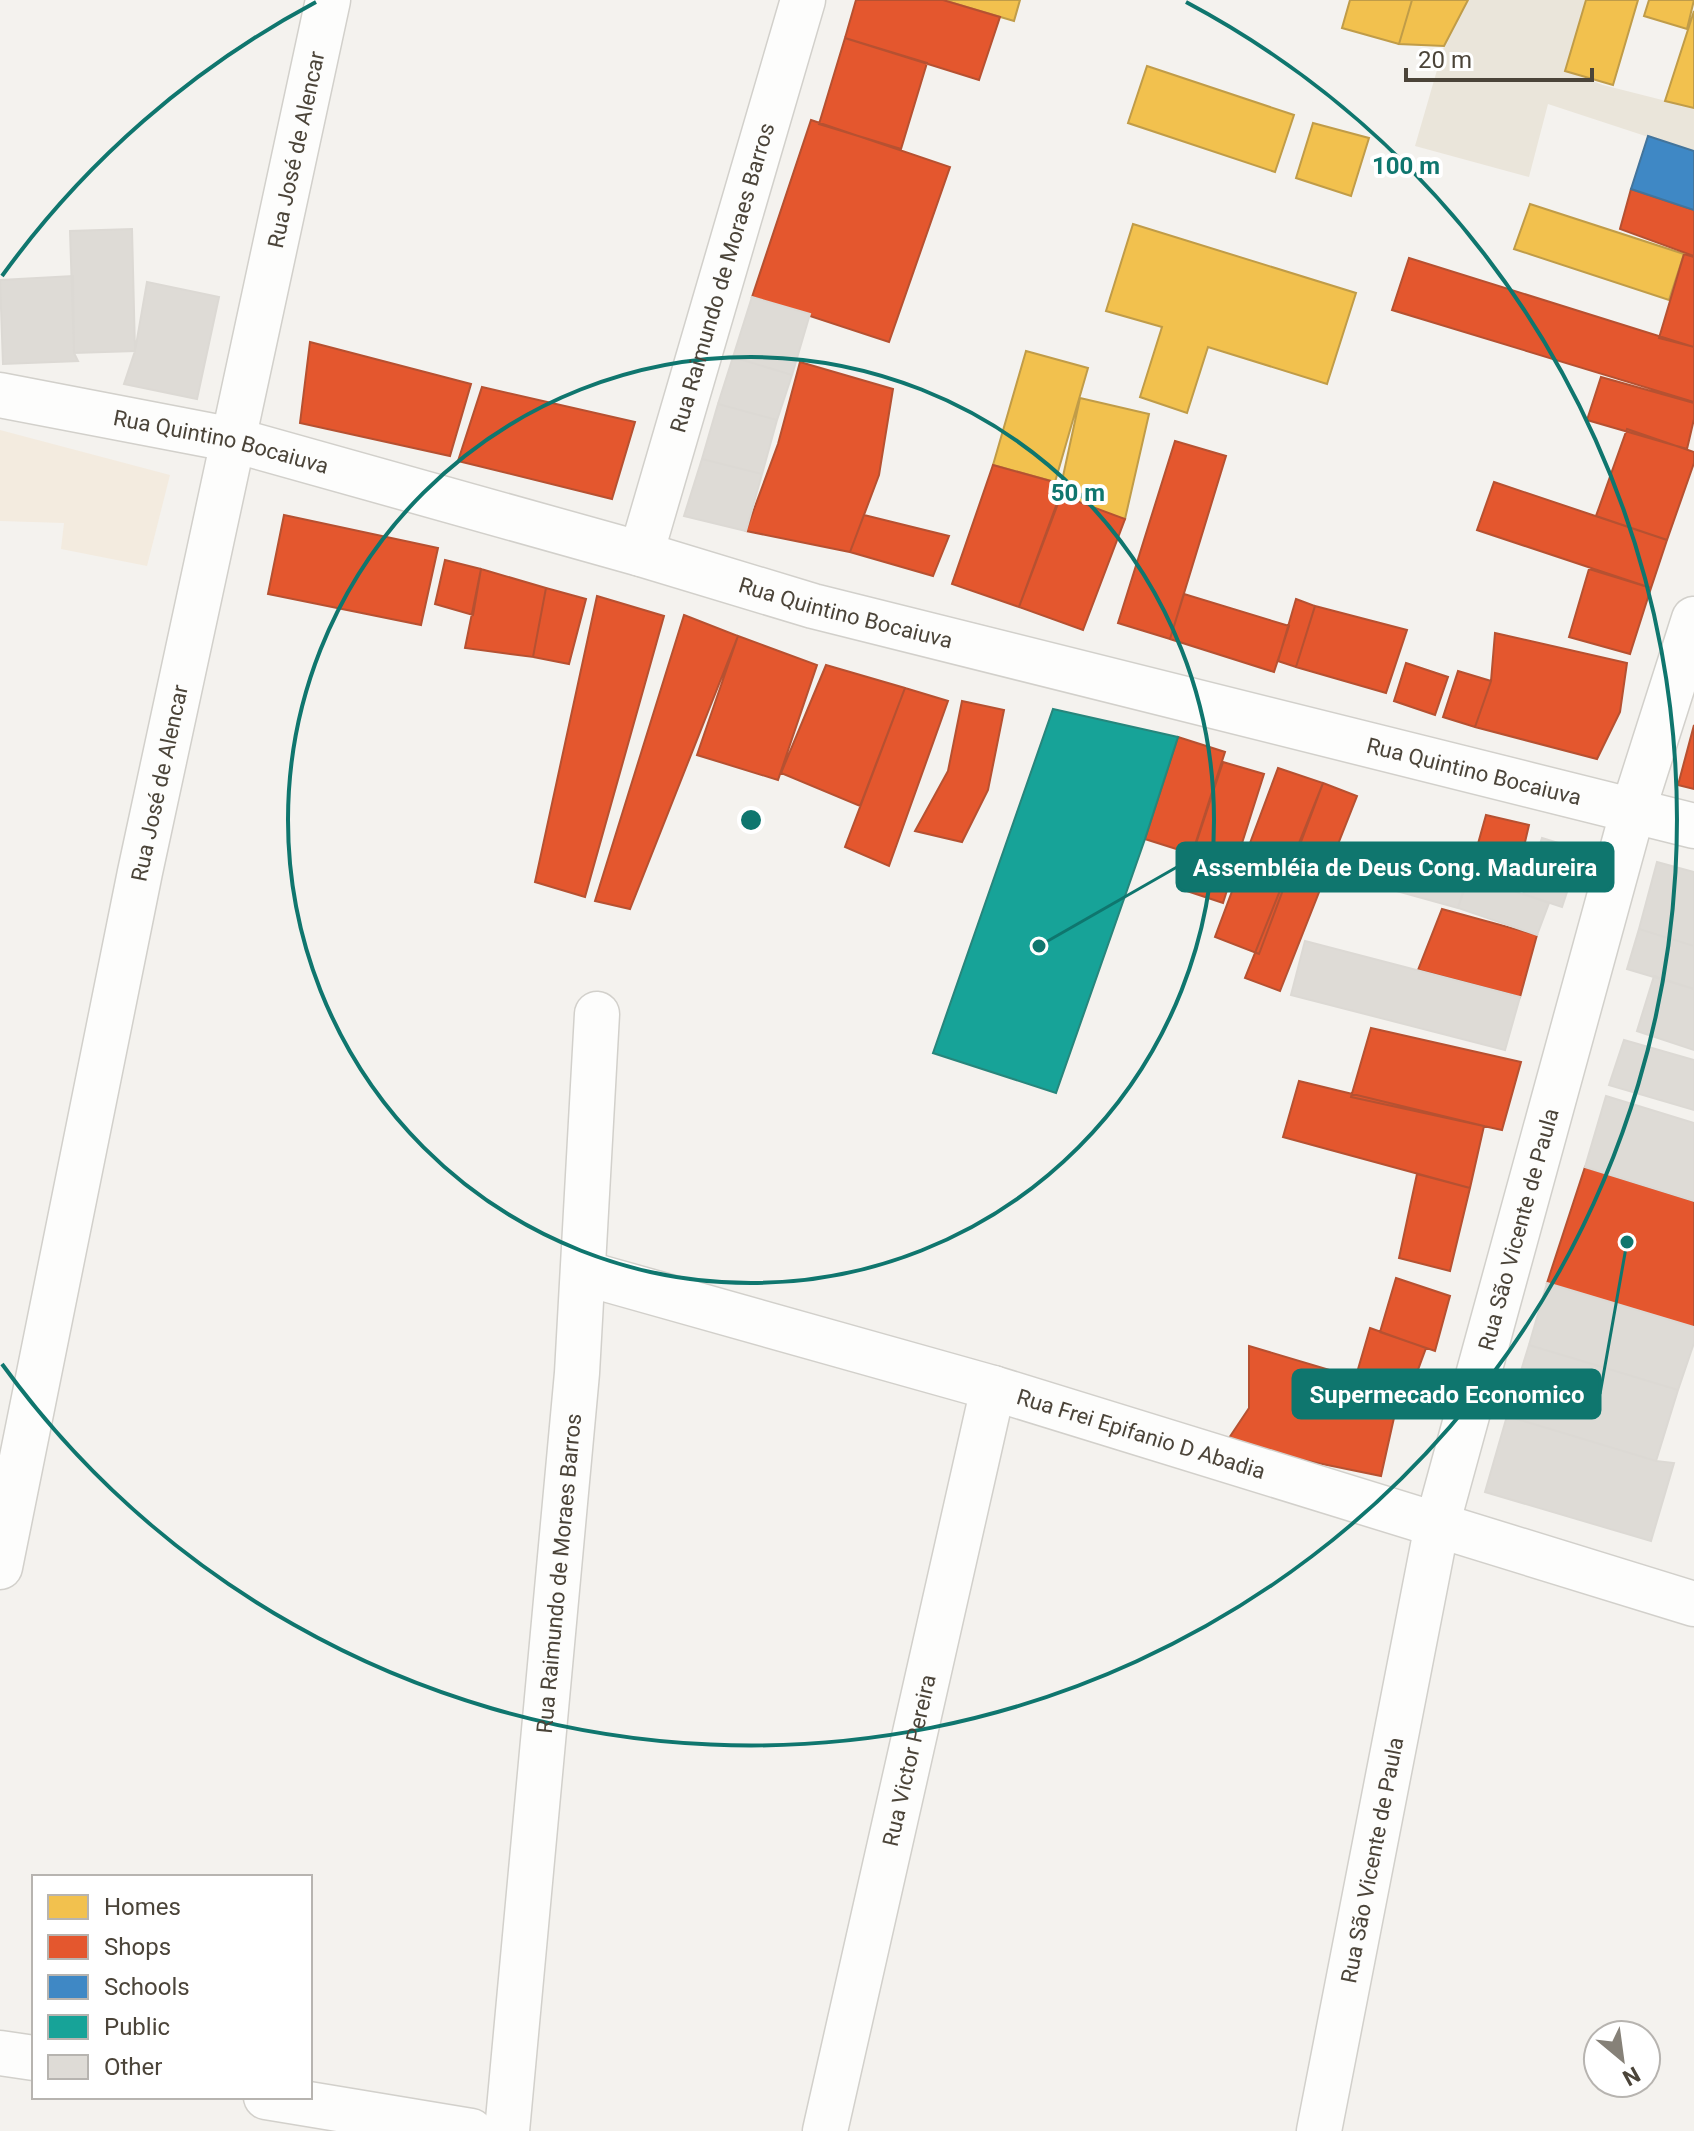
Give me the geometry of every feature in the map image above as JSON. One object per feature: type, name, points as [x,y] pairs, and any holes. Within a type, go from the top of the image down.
[{"type":"street","name":"Rua José de Alencar","points":[[0,1567],[143,856],[328,0]]},
{"type":"street","name":"Rua Raimundo de Moraes Barros","points":[[641,554],[803,0]]},
{"type":"street","name":"Rua Quintino Bocaiuva","points":[[0,395],[234,440],[641,554],[813,606],[1694,826]]},
{"type":"street","name":"Rua São Vicente de Paula","points":[[1319,2131],[1437,1525],[1633,810],[1694,619]]},
{"type":"street","name":"Rua Raimundo de Moraes Barros","points":[[507,2131],[577,1373],[597,1014]]},
{"type":"street","name":"Rua Frei Epifanio D Abadia","points":[[584,1273],[993,1388],[1694,1604]]},
{"type":"street","name":"Rua Victor Pereira","points":[[825,2131],[993,1388]]},
{"type":"street","points":[[0,2053],[32,2058]]},
{"type":"street","points":[[278,2099],[471,2131]]},
{"type":"shaded area","points":[[1468,0],[1586,0],[1566,71],[1603,85],[1694,108],[1694,152],[1548,104],[1529,177],[1415,146],[1444,46]]},
{"type":"shaded area","points":[[0,430],[170,475],[147,566],[61,549],[64,523],[0,521]]},
{"type":"building: Homes","points":[[943,0],[1020,0],[1014,21]]},
{"type":"building: Homes","points":[[1350,0],[1412,0],[1399,44],[1342,28]]},
{"type":"building: Homes","points":[[1412,0],[1468,0],[1444,46],[1399,44]]},
{"type":"building: Homes","points":[[1586,0],[1638,0],[1613,85],[1565,71]]},
{"type":"building: Homes","points":[[1649,0],[1694,0],[1687,29],[1644,16]]},
{"type":"building: Homes","points":[[1694,11],[1694,108],[1665,101]]},
{"type":"building: Homes","points":[[1147,66],[1294,115],[1275,172],[1128,123]]},
{"type":"building: Homes","points":[[1313,123],[1369,138],[1351,196],[1296,178]]},
{"type":"building: Homes","points":[[1530,204],[1684,254],[1669,300],[1514,249]]},
{"type":"building: Homes","points":[[1133,224],[1356,293],[1327,384],[1208,347],[1187,413],[1140,397],[1162,327],[1106,311]]},
{"type":"building: Homes","points":[[1026,351],[1088,368],[1055,482],[993,465]]},
{"type":"building: Homes","points":[[1080,398],[1149,414],[1125,519],[1057,504]]},
{"type":"building: Shops","points":[[856,0],[943,0],[1000,17],[979,80],[845,38]]},
{"type":"building: Shops","points":[[845,38],[927,63],[901,149],[819,124]]},
{"type":"building: Shops","points":[[811,120],[950,167],[889,342],[752,297]]},
{"type":"building: Shops","points":[[1631,189],[1694,210],[1694,256],[1620,229]]},
{"type":"building: Shops","points":[[1684,254],[1694,257],[1694,347],[1659,338]]},
{"type":"building: Shops","points":[[1409,258],[1694,347],[1694,402],[1392,310]]},
{"type":"building: Shops","points":[[310,342],[471,384],[450,456],[300,423]]},
{"type":"building: Shops","points":[[800,362],[893,389],[879,475],[850,552],[746,531],[778,444]]},
{"type":"building: Shops","points":[[1601,377],[1694,403],[1694,419],[1687,449],[1587,420]]},
{"type":"building: Shops","points":[[482,387],[635,422],[612,499],[458,461]]},
{"type":"building: Shops","points":[[1627,429],[1694,452],[1694,463],[1667,540],[1596,516]]},
{"type":"building: Shops","points":[[1175,441],[1226,456],[1170,639],[1118,623]]},
{"type":"building: Shops","points":[[993,465],[1065,485],[1019,607],[952,584]]},
{"type":"building: Shops","points":[[1494,482],[1667,540],[1651,588],[1477,530]]},
{"type":"building: Shops","points":[[1060,495],[1125,519],[1083,630],[1019,607]]},
{"type":"building: Shops","points":[[284,515],[438,548],[421,625],[268,594]]},
{"type":"building: Shops","points":[[864,515],[949,536],[933,576],[850,552]]},
{"type":"building: Shops","points":[[445,560],[481,569],[473,615],[435,604]]},
{"type":"building: Shops","points":[[481,569],[546,588],[533,657],[465,648]]},
{"type":"building: Shops","points":[[1589,569],[1651,588],[1630,654],[1569,637]]},
{"type":"building: Shops","points":[[546,588],[586,599],[569,664],[533,657]]},
{"type":"building: Shops","points":[[1184,594],[1289,626],[1274,672],[1170,639]]},
{"type":"building: Shops","points":[[597,596],[664,616],[585,897],[535,882]]},
{"type":"building: Shops","points":[[1296,599],[1315,606],[1296,667],[1278,661]]},
{"type":"building: Shops","points":[[1315,606],[1407,630],[1386,693],[1296,667]]},
{"type":"building: Shops","points":[[684,615],[738,636],[630,909],[595,901]]},
{"type":"building: Shops","points":[[1495,633],[1627,663],[1620,712],[1597,759],[1475,727],[1491,681]]},
{"type":"building: Shops","points":[[738,636],[817,665],[778,780],[697,755]]},
{"type":"building: Shops","points":[[1406,663],[1448,677],[1435,715],[1394,701]]},
{"type":"building: Shops","points":[[826,665],[905,688],[860,806],[781,773]]},
{"type":"building: Shops","points":[[1458,671],[1491,681],[1475,727],[1443,717]]},
{"type":"building: Shops","points":[[905,688],[948,701],[889,866],[845,847]]},
{"type":"building: Shops","points":[[962,701],[1004,710],[988,790],[962,842],[915,831],[948,771]]},
{"type":"building: Shops","points":[[1694,725],[1694,789],[1678,785]]},
{"type":"building: Shops","points":[[1178,737],[1225,752],[1192,854],[1145,839]]},
{"type":"building: Shops","points":[[1223,762],[1264,774],[1223,903],[1181,889]]},
{"type":"building: Shops","points":[[1278,768],[1323,783],[1259,954],[1215,937]]},
{"type":"building: Shops","points":[[1323,783],[1357,796],[1280,991],[1245,978]]},
{"type":"building: Shops","points":[[1486,815],[1529,825],[1514,889],[1469,876]]},
{"type":"building: Shops","points":[[1442,909],[1537,935],[1520,997],[1418,970]]},
{"type":"building: Shops","points":[[1371,1028],[1521,1062],[1502,1130],[1351,1097]]},
{"type":"building: Shops","points":[[1299,1081],[1484,1126],[1470,1188],[1283,1137]]},
{"type":"building: Shops","points":[[1585,1167],[1694,1201],[1694,1330],[1547,1283]]},
{"type":"building: Shops","points":[[1417,1174],[1470,1188],[1450,1271],[1399,1258]]},
{"type":"building: Shops","points":[[1396,1278],[1450,1296],[1435,1351],[1380,1332]]},
{"type":"building: Shops","points":[[1370,1328],[1426,1348],[1409,1394],[1356,1376]]},
{"type":"building: Shops","points":[[1249,1346],[1400,1391],[1381,1476],[1225,1444],[1249,1408]]},
{"type":"building: Schools","points":[[1648,136],[1694,151],[1694,210],[1631,189]]},
{"type":"building: Public","points":[[1053,709],[1178,737],[1056,1093],[933,1053]]},
{"type":"building: Other","points":[[132,229],[135,351],[74,353],[70,231]]},
{"type":"building: Other","points":[[73,276],[74,353],[78,361],[3,364],[0,280]]},
{"type":"building: Other","points":[[147,282],[219,297],[197,399],[124,384],[135,351]]},
{"type":"building: Other","points":[[752,297],[810,314],[792,375],[733,357]]},
{"type":"building: Other","points":[[733,357],[792,375],[777,420],[718,404]]},
{"type":"building: Other","points":[[718,404],[777,420],[762,474],[702,459]]},
{"type":"building: Other","points":[[702,459],[762,474],[746,531],[684,516]]},
{"type":"building: Other","points":[[1542,838],[1581,850],[1562,907],[1523,894]]},
{"type":"building: Other","points":[[1366,844],[1469,871],[1458,908],[1357,880]]},
{"type":"building: Other","points":[[1657,862],[1694,872],[1694,946],[1639,929]]},
{"type":"building: Other","points":[[1469,876],[1549,903],[1537,935],[1458,908]]},
{"type":"building: Other","points":[[1639,929],[1694,946],[1694,989],[1627,969]]},
{"type":"building: Other","points":[[1305,941],[1520,997],[1505,1050],[1291,995]]},
{"type":"building: Other","points":[[1654,976],[1694,989],[1694,1050],[1637,1031]]},
{"type":"building: Other","points":[[1624,1040],[1694,1060],[1694,1110],[1609,1085]]},
{"type":"building: Other","points":[[1606,1096],[1694,1123],[1694,1201],[1585,1167]]},
{"type":"building: Other","points":[[1547,1283],[1694,1327],[1694,1343],[1678,1390],[1529,1345]]},
{"type":"building: Other","points":[[1529,1345],[1678,1390],[1656,1461],[1507,1416]]},
{"type":"building: Other","points":[[1507,1416],[1656,1461],[1674,1463],[1651,1541],[1485,1492]]},
{"type":"place","name":"Assembléia de Deus Cong. Madureira","points":[[1039,946]]},
{"type":"place","name":"Supermecado Economico","points":[[1627,1242]]}]
